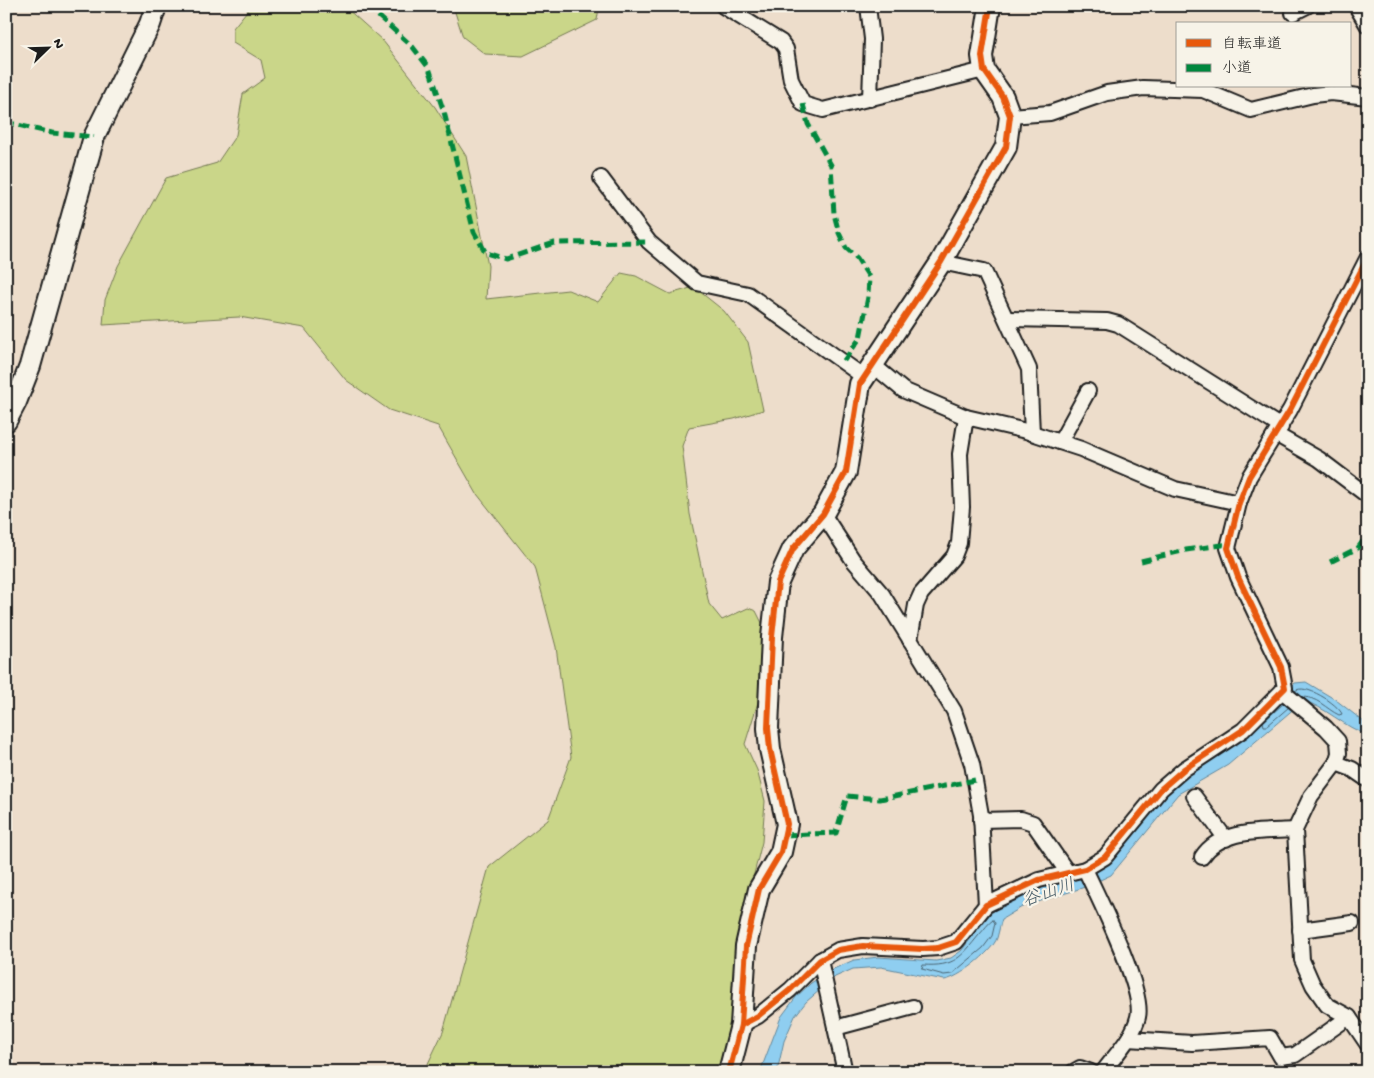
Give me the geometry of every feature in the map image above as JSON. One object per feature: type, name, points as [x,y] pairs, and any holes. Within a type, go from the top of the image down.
[{"type":"street","points":[[6,421],[16,402],[30,366],[94,137],[150,24],[156,6]]},
{"type":"street","points":[[723,6],[781,42],[786,49],[791,80],[802,104],[823,110],[984,70]]},
{"type":"street","points":[[868,6],[872,39],[870,99]]},
{"type":"street","points":[[729,1072],[741,1025],[746,946],[759,890],[781,852],[787,824],[770,749],[768,728],[772,637],[778,582],[793,549],[823,514],[846,472],[860,384],[941,262],[1006,147],[1010,116],[1003,97],[984,70],[982,56],[990,6]]},
{"type":"street","points":[[1294,13],[1307,6]]},
{"type":"street","points":[[1356,6],[1368,26]]},
{"type":"street","points":[[1010,116],[1050,113],[1107,93],[1143,88],[1204,90],[1251,110],[1332,93],[1368,97]]},
{"type":"street","points":[[601,178],[649,242],[697,283],[748,294],[869,371],[903,390],[966,417],[1032,433],[1118,463],[1174,489],[1239,503]]},
{"type":"street","points":[[941,262],[984,271],[1029,369],[1032,433]]},
{"type":"street","points":[[741,1025],[758,1016],[790,990],[820,960],[838,950],[863,946],[938,948],[956,942],[986,905],[1038,880],[1085,869],[1105,857],[1161,789],[1184,770],[1243,730],[1285,688],[1282,667],[1238,577],[1228,548],[1239,503],[1249,477],[1279,431],[1367,262]]},
{"type":"street","points":[[1007,319],[1107,321],[1118,324],[1279,431],[1368,496]]},
{"type":"street","points":[[1060,442],[1088,391]]},
{"type":"street","points":[[910,640],[916,605],[921,594],[954,556],[959,543],[962,506],[960,454],[966,417]]},
{"type":"street","points":[[823,514],[852,560],[882,594],[954,711],[972,764],[981,820],[986,905]]},
{"type":"street","points":[[1282,691],[1338,741],[1339,752],[1336,763],[1311,796],[1295,830],[1302,960],[1313,985],[1328,1005],[1349,1017],[1367,1042]]},
{"type":"street","points":[[1336,763],[1352,769],[1368,780]]},
{"type":"street","points":[[1194,796],[1226,839]]},
{"type":"street","points":[[981,820],[1022,819],[1033,823],[1068,873]]},
{"type":"street","points":[[1202,857],[1209,846],[1246,832],[1295,830]]},
{"type":"street","points":[[1085,869],[1111,923],[1138,999],[1138,1017],[1128,1039],[1102,1072]]},
{"type":"street","points":[[1300,930],[1352,923]]},
{"type":"street","points":[[820,960],[845,1072]]},
{"type":"street","points":[[835,1028],[913,1007]]},
{"type":"street","points":[[1128,1039],[1192,1043],[1270,1038],[1281,1057],[1295,1055],[1349,1017]]},
{"type":"street","points":[[1073,1072],[1080,1068],[1091,1072]]},
{"type":"green space","points":[[251,6],[344,6],[383,41],[435,107],[466,156],[488,266],[486,299],[568,290],[598,302],[621,273],[636,276],[670,294],[694,287],[724,311],[748,342],[763,410],[734,419],[689,427],[682,446],[690,514],[709,604],[722,620],[748,608],[756,611],[765,629],[759,699],[745,744],[757,770],[765,801],[762,842],[751,886],[733,1027],[716,1072],[424,1072],[443,1032],[489,867],[548,820],[571,757],[556,647],[535,567],[477,494],[438,426],[389,410],[346,380],[304,328],[239,317],[103,325],[105,300],[118,266],[166,178],[217,163],[236,135],[243,94],[265,78],[261,60],[233,43],[233,28]]},
{"type":"green space","points":[[453,6],[598,6],[599,8],[597,20],[523,56],[485,54],[463,37]]},
{"type":"water","name":"谷山川","points":[[1306,682],[1336,700],[1368,725],[1368,735],[1359,732],[1311,703],[1303,701],[1228,765],[1178,794],[1111,875],[1085,887],[1022,907],[1002,919],[994,944],[966,970],[944,980],[881,967],[853,969],[835,977],[806,1002],[795,1016],[784,1041],[777,1072],[760,1072],[781,1017],[796,997],[811,983],[831,970],[854,960],[878,957],[936,961],[951,958],[961,951],[990,914],[1007,901],[1044,886],[1077,876],[1179,781],[1240,739],[1295,683]]},
{"type":"marked path","points":[[367,6],[412,46],[429,68],[444,112],[474,232],[486,253],[506,259],[554,243],[649,242]]},
{"type":"marked path","points":[[803,104],[808,124],[831,165],[834,214],[839,233],[846,248],[857,258],[869,277],[868,297],[860,338],[843,362]]},
{"type":"marked path","points":[[6,120],[9,123],[52,133],[94,137]]},
{"type":"marked path","points":[[1330,562],[1358,548],[1368,534]]},
{"type":"marked path","points":[[1141,561],[1186,550],[1229,544]]},
{"type":"marked path","points":[[785,835],[836,833],[847,796],[880,799],[975,780]]},
{"type":"cycle path","points":[[729,1072],[741,1025],[746,946],[759,889],[781,852],[787,824],[770,749],[768,728],[772,637],[778,582],[793,549],[823,514],[846,472],[860,384],[941,262],[1006,147],[1010,116],[1003,97],[984,70],[982,56],[990,6]]},
{"type":"cycle path","points":[[741,1025],[758,1016],[790,990],[820,960],[838,950],[863,946],[938,948],[956,942],[986,905],[1039,880],[1085,869],[1105,857],[1161,789],[1184,769],[1243,730],[1285,688],[1281,667],[1238,577],[1228,548],[1239,503],[1249,477],[1290,410],[1368,257]]}]
